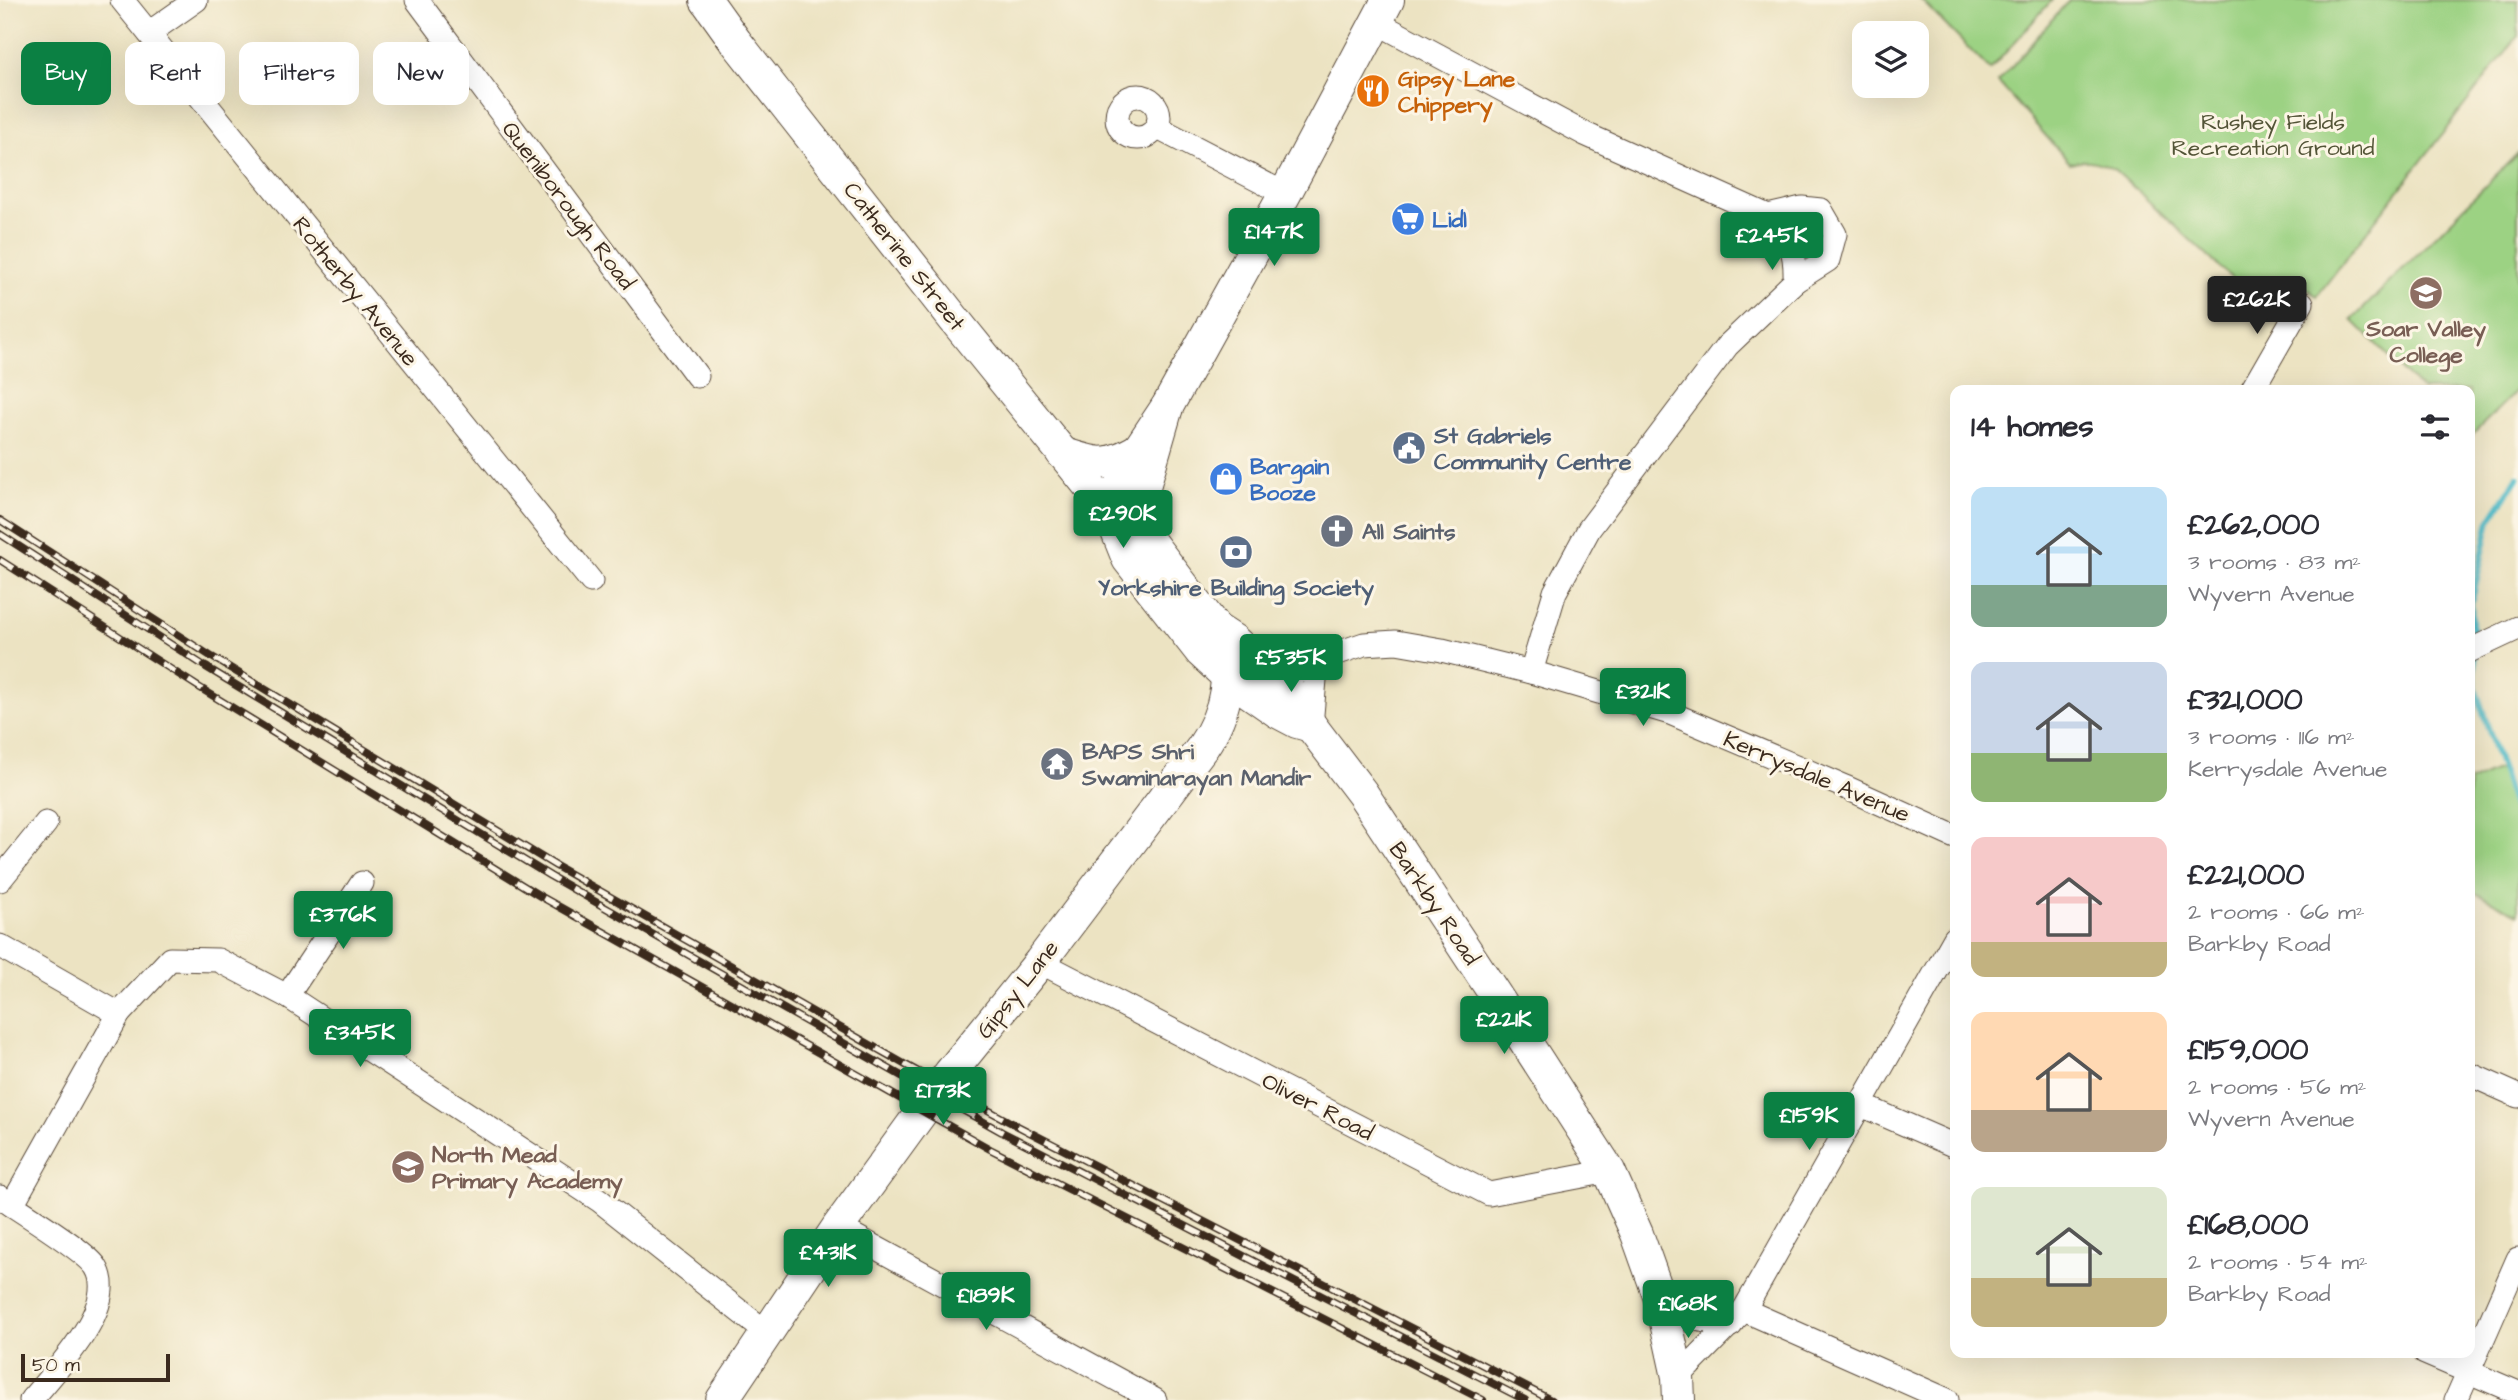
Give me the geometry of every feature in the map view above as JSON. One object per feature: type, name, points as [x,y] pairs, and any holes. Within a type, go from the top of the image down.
[{"type":"street","name":"Rotherby Avenue","points":[[122,0],[591,581]]},
{"type":"street","points":[[149,33],[196,0]]},
{"type":"street","name":"Queniborough Road","points":[[416,0],[697,376]]},
{"type":"street","name":"Catherine Street","points":[[706,0],[736,42],[1108,509]]},
{"type":"street","points":[[1382,11],[1584,134],[1768,216],[1781,229],[1796,256],[1795,281]]},
{"type":"street","name":"Gipsy Lane","points":[[1108,509],[1139,449],[1167,407],[1285,194],[1382,11]]},
{"type":"street","points":[[1156,127],[1285,194]]},
{"type":"street","points":[[1531,672],[1555,593],[1589,529],[1727,346],[1795,281],[1828,260],[1835,234],[1821,210],[1802,208],[1768,216]]},
{"type":"street","points":[[2255,385],[2302,303]]},
{"type":"street","name":"Gipsy Lane","points":[[722,1400],[838,1227],[950,1073],[1040,962],[1202,748],[1216,725],[1229,678],[1227,657],[1216,629],[1146,537],[1140,521],[1139,504],[1167,407]]},
{"type":"street","points":[[1062,453],[1094,463],[1117,462],[1139,449]]},
{"type":"street","points":[[1108,509],[1146,537]]},
{"type":"street","points":[[1108,509],[1128,559],[1200,652],[1229,678],[1278,712],[1311,726],[1316,668]]},
{"type":"street","points":[[2475,648],[2518,628]]},
{"type":"street","name":"Barkby Road","points":[[1216,629],[1272,674],[1294,697],[1311,726],[1370,805],[1609,1171],[1637,1234],[1662,1304],[1679,1389]]},
{"type":"street","name":"Kerrysdale Avenue","points":[[1229,678],[1288,674],[1316,668],[1332,655],[1364,644],[1396,642],[1442,650],[1531,672],[1670,713],[1950,835]]},
{"type":"street","points":[[1216,725],[1239,716],[1278,712]]},
{"type":"street","points":[[0,880],[46,823]]},
{"type":"street","points":[[287,996],[362,883]]},
{"type":"street","points":[[0,946],[119,1014]]},
{"type":"street","points":[[1679,1389],[1737,1317],[1950,948]]},
{"type":"street","points":[[31,1400],[86,1331],[97,1311],[100,1284],[96,1267],[81,1253],[6,1201],[119,1014],[170,959],[218,960],[287,996],[599,1200],[767,1333]]},
{"type":"street","name":"Oliver Road","points":[[1040,962],[1489,1194],[1609,1171]]},
{"type":"street","points":[[2475,1077],[2518,1096]]},
{"type":"street","points":[[1861,1105],[1950,1144]]},
{"type":"street","points":[[838,1227],[1155,1400]]},
{"type":"street","points":[[2456,1400],[2518,1259]]},
{"type":"street","points":[[1662,1304],[1688,1318],[1737,1317],[1947,1400]]},
{"type":"street","points":[[2437,1358],[2518,1393]]},
{"type":"green space","points":[[1921,0],[2052,0],[1990,70]]},
{"type":"green space","name":"Rushey Fields Recreation Ground","points":[[2069,0],[2518,0],[2518,36],[2317,296],[2293,280],[2254,299],[2115,170],[2094,162],[2070,163],[1998,82]]},
{"type":"green space","points":[[2518,153],[2518,389],[2475,432],[2475,385],[2417,385],[2352,320]]},
{"type":"green space","points":[[2501,768],[2518,822],[2518,914],[2475,893],[2475,779]]},
{"type":"waterway","points":[[2475,586],[2490,520],[2518,477]]},
{"type":"waterway","points":[[2475,687],[2518,822]]},
{"type":"railway","points":[[0,520],[212,657],[556,866],[904,1064],[1008,1121],[1551,1400]]},
{"type":"railway","points":[[0,534],[206,667],[550,876],[898,1074],[1002,1132],[1525,1400]]},
{"type":"railway","points":[[0,560],[197,686],[540,896],[990,1149],[1483,1400]]},
{"type":"place","name":"Gipsy Lane Chippery","points":[[1373,91]]},
{"type":"place","name":"Lidl","points":[[1408,219]]},
{"type":"place","name":"Soar Valley College","points":[[2426,293]]},
{"type":"place","name":"St Gabriels Community Centre","points":[[1409,448]]},
{"type":"place","name":"Bargain Booze","points":[[1226,479]]},
{"type":"place","name":"All Saints","points":[[1337,531]]},
{"type":"place","name":"Yorkshire Building Society","points":[[1236,552]]},
{"type":"place","name":"BAPS Shri Swaminarayan Mandir","points":[[1057,764]]},
{"type":"place","name":"North Mead Primary Academy","points":[[408,1167]]}]
